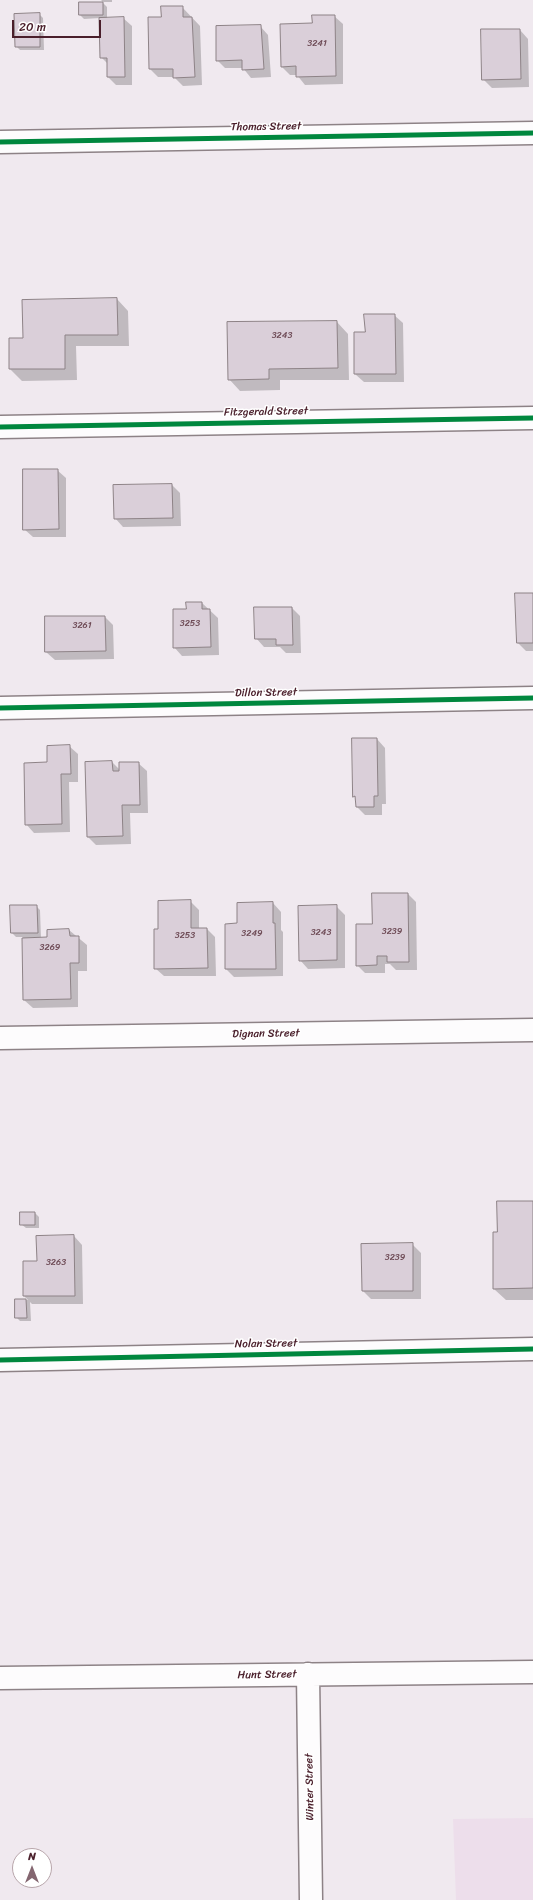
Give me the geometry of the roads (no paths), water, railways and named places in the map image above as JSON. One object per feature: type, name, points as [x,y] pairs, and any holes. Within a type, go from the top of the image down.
[{"type":"street","name":"Thomas Street","points":[[0,142],[533,133]]},
{"type":"street","name":"Fitzgerald Street","points":[[0,427],[533,418]]},
{"type":"street","name":"Dillon Street","points":[[0,708],[533,698]]},
{"type":"street","name":"Dignan Street","points":[[0,1038],[533,1030]]},
{"type":"street","name":"Nolan Street","points":[[0,1360],[533,1349]]},
{"type":"street","name":"Hunt Street","points":[[0,1678],[533,1672]]},
{"type":"street","name":"Winter Street","points":[[308,1674],[311,1900]]}]
